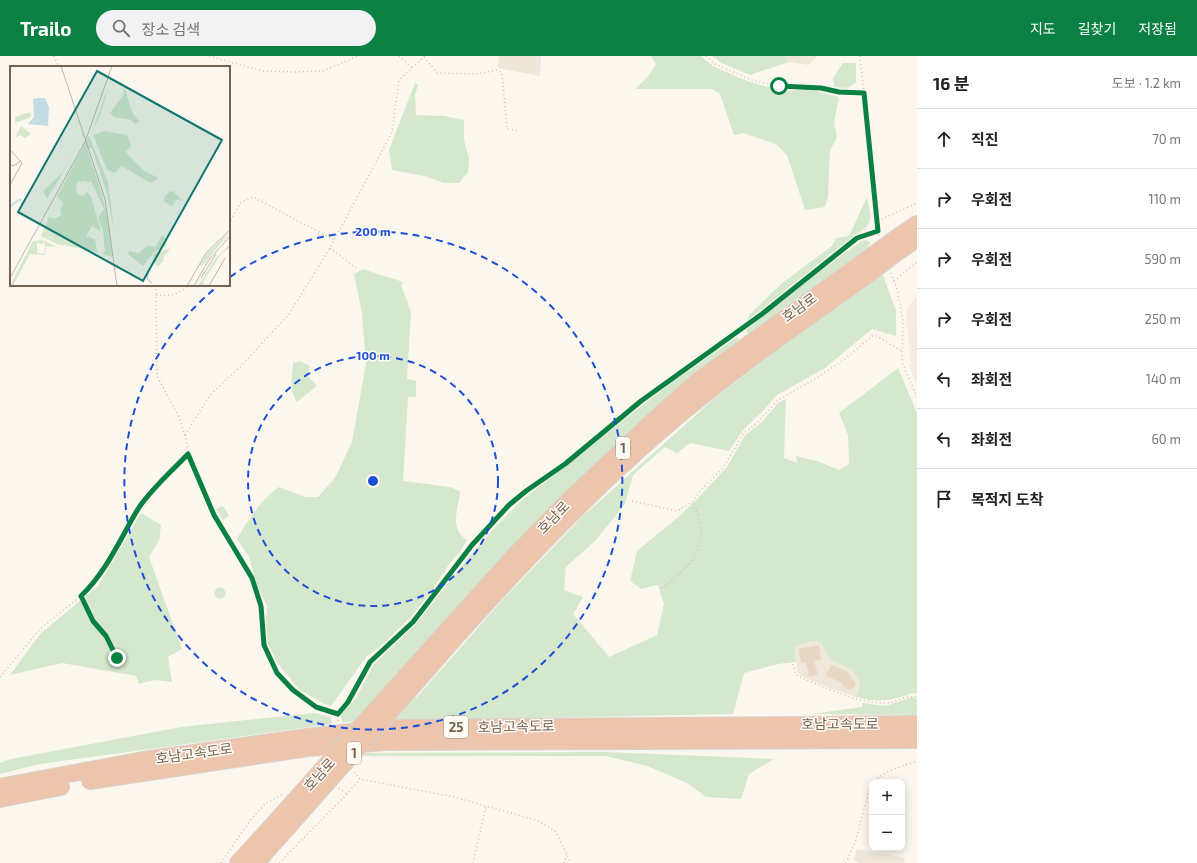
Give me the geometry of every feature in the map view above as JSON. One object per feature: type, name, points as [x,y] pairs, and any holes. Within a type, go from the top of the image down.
[{"type":"highway","name":"호남로","points":[[238,863],[275,832],[421,669],[454,621],[522,548],[654,420],[699,380],[866,268],[890,244],[917,224]]},
{"type":"highway","name":"호남로","points":[[890,244],[917,238]]},
{"type":"highway","name":"호남고속도로","points":[[0,787],[143,760],[307,737],[385,728],[917,724]]},
{"type":"highway","name":"호남고속도로","points":[[0,799],[93,780],[308,748],[386,742],[917,740]]},
{"type":"highway","name":"호남로","points":[[256,863],[275,832]]},
{"type":"path","points":[[54,56],[59,66]]},
{"type":"path","points":[[210,56],[263,71],[293,72],[323,70],[358,56]]},
{"type":"path","points":[[399,56],[412,68]]},
{"type":"path","points":[[185,435],[210,395],[241,366],[289,314],[330,248],[392,132],[399,80],[425,56],[437,73],[478,74],[496,70],[502,73],[507,129],[519,131]]},
{"type":"path","points":[[706,56],[714,64],[754,81],[779,86],[821,88],[839,92],[864,93]]},
{"type":"path","points":[[860,56],[878,231],[890,244]]},
{"type":"path","points":[[230,222],[241,202],[253,197],[334,240]]},
{"type":"path","points":[[878,221],[917,203]]},
{"type":"path","points":[[338,723],[338,714],[348,702],[370,662],[413,622],[472,545],[509,505],[526,491],[565,464],[641,401],[762,314],[857,238],[878,231]]},
{"type":"path","points":[[330,248],[356,268]]},
{"type":"path","points":[[894,281],[917,262]]},
{"type":"path","points":[[891,273],[897,289],[903,320],[902,362],[917,397]]},
{"type":"path","points":[[156,286],[157,376],[179,417],[185,435],[188,454],[214,515],[252,578],[261,606],[264,645],[277,673],[293,690],[316,707],[338,714]]},
{"type":"path","points":[[155,295],[167,297],[179,293],[190,286]]},
{"type":"path","points":[[917,329],[917,352]]},
{"type":"path","points":[[739,331],[743,336]]},
{"type":"path","points":[[632,501],[677,511],[692,502],[703,488],[723,468],[743,434],[759,421],[778,400],[815,379],[845,359],[872,336],[877,336],[903,352]]},
{"type":"path","points":[[0,678],[40,629],[95,583],[122,540],[139,508],[188,454]]},
{"type":"path","points":[[662,588],[681,574],[695,558],[700,537],[700,524],[692,502]]},
{"type":"path","points":[[81,596],[93,621],[106,636],[117,658],[127,669]]},
{"type":"path","points":[[793,664],[796,675],[800,677],[831,690],[873,703],[887,704],[913,695],[917,697]]},
{"type":"path","points":[[877,779],[897,768],[917,761]]},
{"type":"path","points":[[279,863],[347,794],[360,778],[454,797],[539,821],[556,832],[571,863]]},
{"type":"path","points":[[846,863],[856,840],[869,790]]},
{"type":"path","points":[[474,863],[486,806]]},
{"type":"path","points":[[564,863],[566,853]]},
{"type":"shaded area","points":[[499,56],[541,56],[540,76],[498,68]]},
{"type":"shaded area","points":[[784,56],[817,56],[809,65],[789,62]]},
{"type":"shaded area","points":[[917,297],[917,385],[911,371],[906,310]]},
{"type":"shaded area","points":[[814,641],[821,643],[830,660],[852,670],[860,683],[856,697],[801,676],[797,672],[795,647],[804,642]]},
{"type":"shaded area","points":[[857,849],[905,858],[904,863],[859,863],[854,860]]},
{"type":"green space","points":[[651,56],[701,56],[713,66],[760,85],[791,91],[809,89],[839,97],[834,123],[837,137],[830,151],[828,197],[825,207],[805,210],[787,155],[776,144],[743,133],[734,135],[720,94],[712,89],[635,89],[648,77],[656,64]]},
{"type":"green space","points":[[712,56],[784,56],[789,62],[750,75],[721,63]]},
{"type":"green space","points":[[843,63],[856,63],[856,83],[847,88],[834,87],[833,78]]},
{"type":"green space","points":[[415,83],[418,85],[415,94],[416,115],[444,116],[464,120],[464,140],[469,158],[468,172],[459,183],[444,183],[424,176],[392,170],[389,150]]},
{"type":"green space","points":[[867,197],[870,210],[870,219],[866,227],[747,321],[750,314],[782,283],[832,246],[836,238],[849,236]]},
{"type":"green space","points":[[866,240],[871,243],[862,254],[749,335],[746,330],[816,274],[860,242]]},
{"type":"green space","points":[[363,269],[403,282],[401,285],[411,312],[407,379],[416,381],[416,397],[408,397],[403,481],[450,487],[460,491],[456,524],[461,535],[467,540],[460,552],[450,563],[430,593],[410,618],[383,644],[366,657],[331,706],[322,703],[299,689],[278,664],[268,644],[266,625],[267,606],[258,588],[249,557],[237,539],[255,510],[272,492],[279,487],[306,497],[318,497],[335,478],[352,442],[366,363],[362,313],[354,274]]},
{"type":"green space","points":[[883,275],[896,311],[896,336],[872,329],[825,368],[777,395],[743,430],[729,451],[690,443],[677,453],[665,447],[633,475],[625,504],[596,540],[566,567],[564,590],[583,597],[573,614],[609,657],[657,635],[664,604],[658,585],[641,589],[630,581],[637,551],[676,519],[695,501],[727,467],[745,435],[762,422],[778,403],[786,399],[784,458],[797,463],[796,456],[817,461],[839,470],[849,464],[848,435],[839,413],[898,368],[917,413],[917,694],[913,693],[884,700],[872,700],[856,697],[860,683],[852,670],[830,660],[821,643],[811,642],[795,647],[796,662],[778,664],[744,673],[733,714],[342,722],[341,715],[356,698],[374,664],[415,625],[468,558],[497,525],[521,501],[668,385],[737,337],[740,341],[519,540],[394,676],[416,698],[505,597],[584,515],[716,397],[792,338]]},
{"type":"green space","points":[[300,361],[310,366],[307,375],[317,386],[297,402],[292,388],[293,363]]},
{"type":"green space","points":[[223,506],[229,516],[223,520],[216,509]]},
{"type":"green space","points":[[141,513],[161,525],[159,540],[149,557],[182,649],[168,657],[172,682],[154,680],[139,684],[136,676],[62,663],[10,675],[40,634],[98,586]]},
{"type":"green space","points":[[218,588],[222,588],[224,589],[224,597],[218,598],[215,595],[215,591]]},
{"type":"green space","points":[[912,697],[917,699],[917,715],[811,714],[862,707],[862,703],[886,706]]},
{"type":"green space","points":[[314,713],[331,717],[332,724],[40,764],[0,774],[0,763],[11,759],[181,727]]},
{"type":"green space","points":[[606,752],[774,759],[749,774],[741,799],[706,797],[687,783],[647,766],[605,756],[364,756],[366,753]]},
{"type":"building","points":[[819,645],[821,660],[814,661],[818,675],[809,677],[806,662],[801,663],[798,649]]},
{"type":"building","points":[[831,665],[848,672],[856,685],[851,690],[843,687],[843,683],[826,676]]},
{"type":"route","points":[[117,658],[106,636],[93,621],[81,596],[95,583],[122,540],[139,508],[188,454],[214,515],[252,578],[261,606],[264,645],[277,673],[293,690],[316,707],[338,714],[348,702],[370,662],[413,622],[472,545],[509,505],[526,491],[565,464],[641,401],[762,314],[857,238],[878,231],[864,93],[839,92],[821,88],[779,86]]}]
